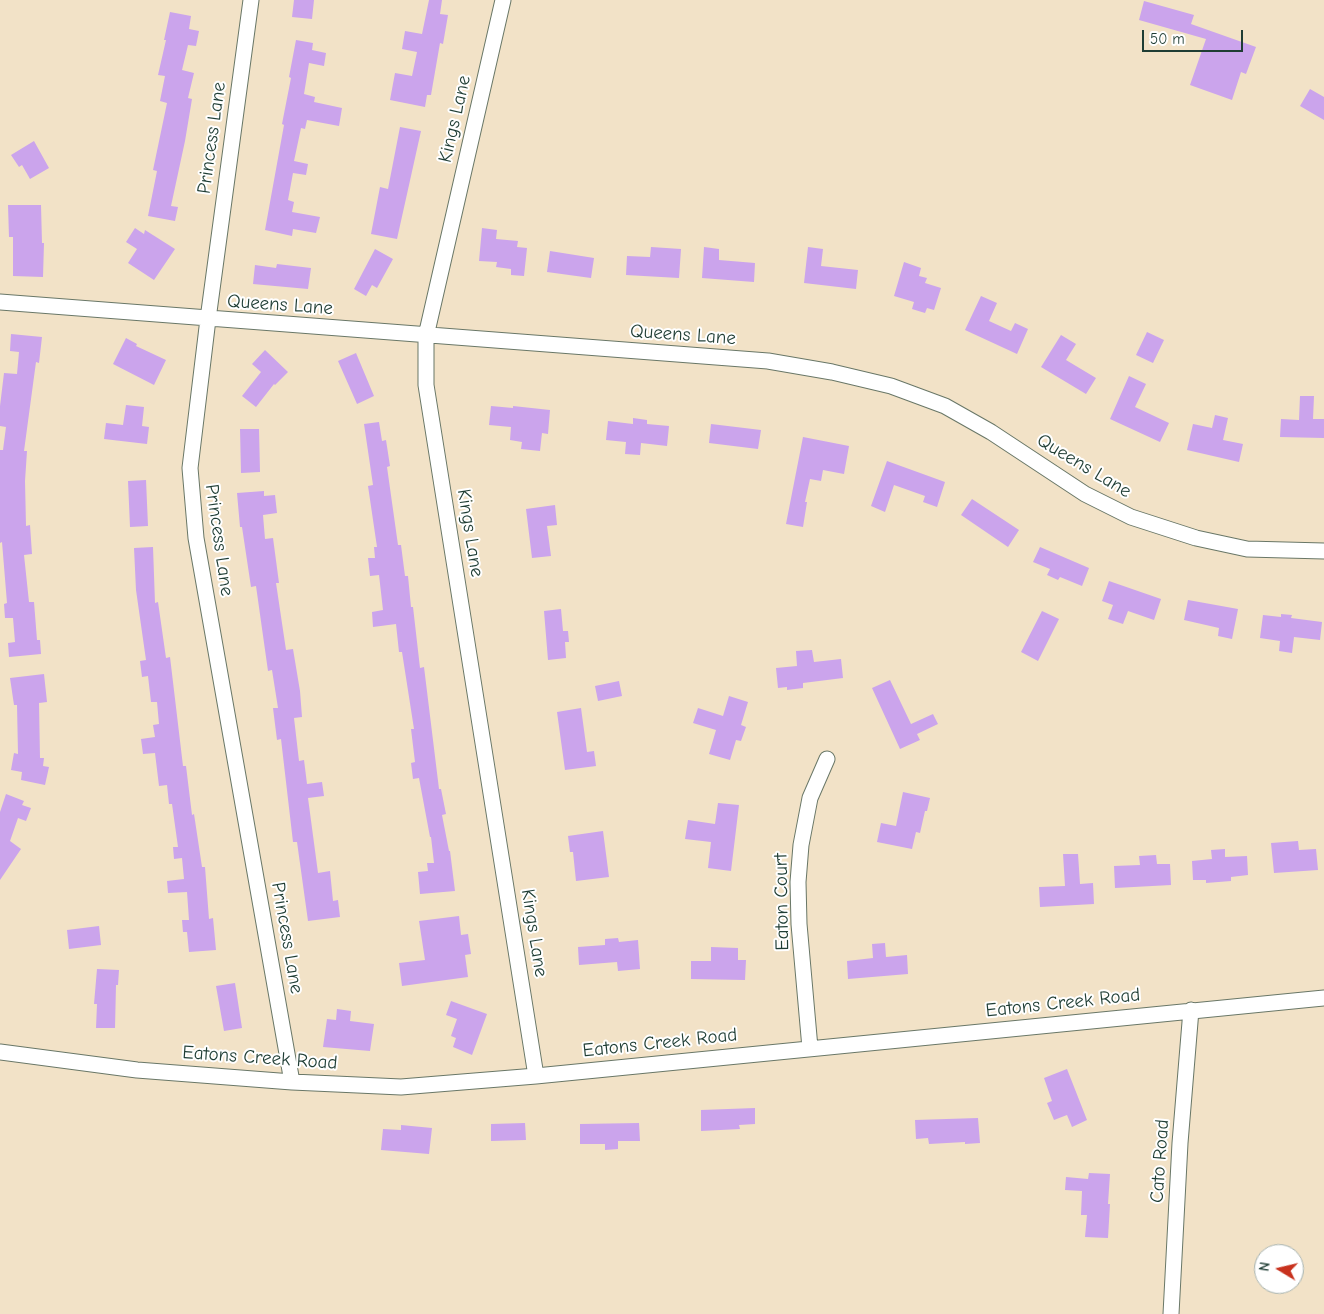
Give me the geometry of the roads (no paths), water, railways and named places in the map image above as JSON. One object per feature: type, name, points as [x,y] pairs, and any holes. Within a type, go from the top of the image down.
[{"type":"street","name":"Princess Lane","points":[[251,0],[190,468],[196,538],[292,1082]]},
{"type":"street","name":"Kings Lane","points":[[502,0],[426,336],[426,385],[536,1076]]},
{"type":"street","name":"Queens Lane","points":[[0,302],[768,362],[832,372],[891,386],[945,406],[991,432],[1085,494],[1131,517],[1196,538],[1247,549],[1324,551]]},
{"type":"street","name":"Eaton Court","points":[[810,1048],[799,924],[798,882],[801,845],[810,798],[826,759]]},
{"type":"street","name":"Eatons Creek Road","points":[[0,1052],[138,1070],[292,1082],[401,1087],[536,1076],[1324,998]]},
{"type":"street","name":"Cato Road","points":[[1171,1314],[1180,1143],[1191,1010]]}]
